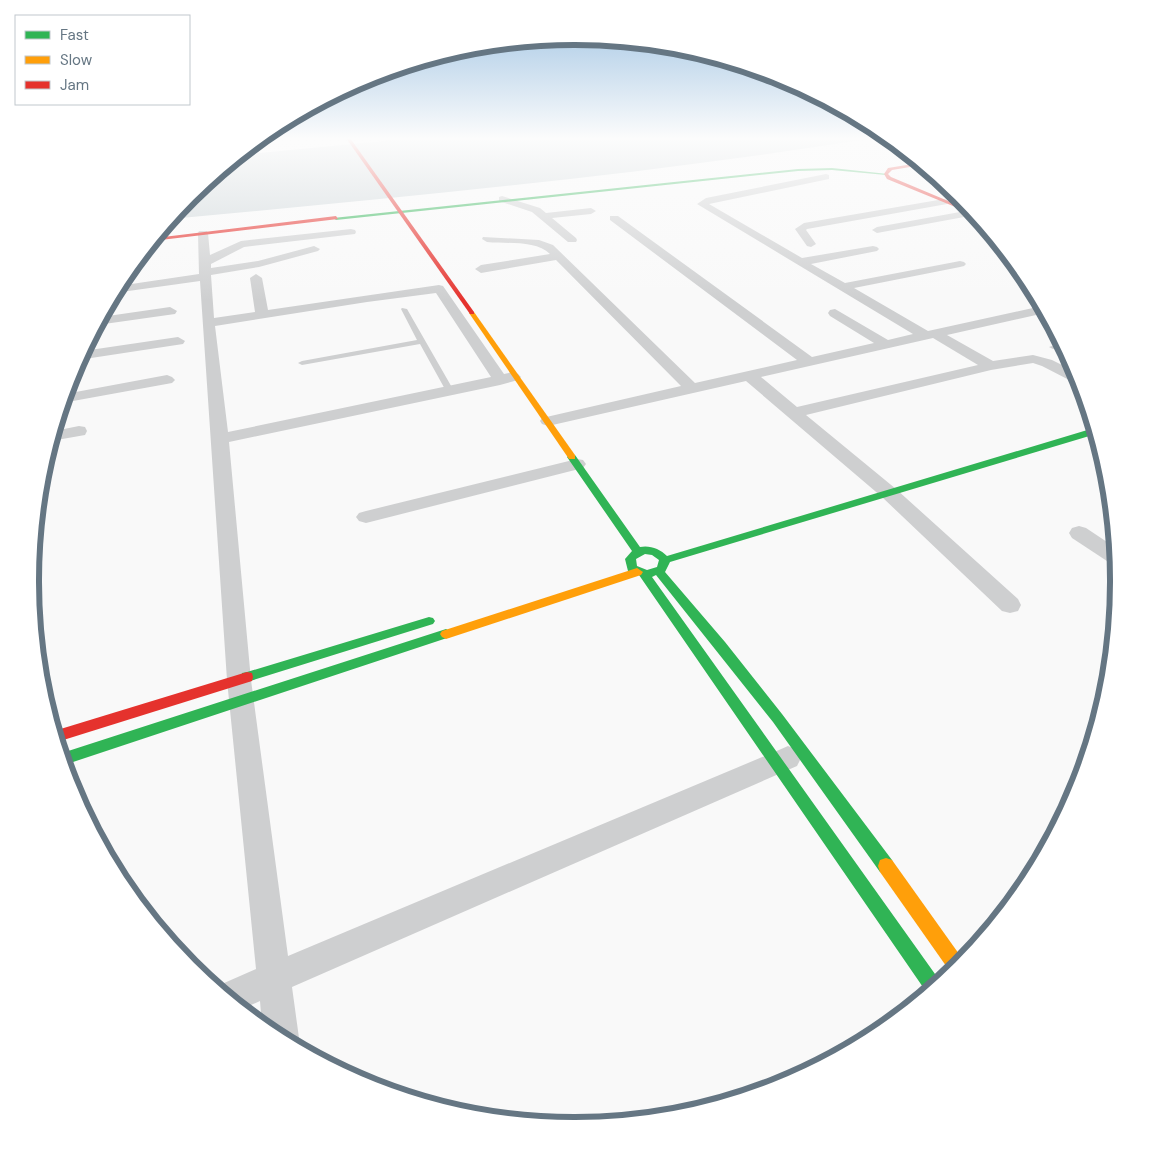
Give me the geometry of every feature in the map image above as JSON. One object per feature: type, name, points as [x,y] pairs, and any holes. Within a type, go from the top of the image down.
[{"type":"main road","points":[[387,192],[438,263],[508,378],[548,421],[577,464],[629,558],[632,568],[641,573],[930,982]]},
{"type":"main road","points":[[168,233],[410,202],[513,192]]},
{"type":"main road","points":[[163,239],[579,192]]},
{"type":"main road","points":[[922,192],[959,208]]},
{"type":"main road","points":[[665,560],[1089,433]]},
{"type":"main road","points":[[629,558],[651,550],[657,552],[665,560]]},
{"type":"main road","points":[[660,572],[665,565],[665,560]]},
{"type":"main road","points":[[62,736],[241,691],[641,573],[660,572]]},
{"type":"main road","points":[[660,572],[710,628],[804,751],[953,960]]},
{"type":"main road","points":[[69,757],[439,618]]},
{"type":"street","points":[[750,192],[702,202],[704,206],[844,287],[991,366]]},
{"type":"street","points":[[502,200],[536,210],[572,240]]},
{"type":"street","points":[[811,244],[800,231],[800,228],[944,202]]},
{"type":"street","points":[[544,216],[591,211]]},
{"type":"street","points":[[877,230],[965,215]]},
{"type":"street","points":[[614,218],[809,362]]},
{"type":"street","points":[[205,271],[234,246],[247,242],[351,232]]},
{"type":"street","points":[[203,233],[208,323],[220,439],[241,691],[280,1028]]},
{"type":"street","points":[[487,239],[539,243],[549,247],[692,389]]},
{"type":"street","points":[[801,262],[873,249]]},
{"type":"street","points":[[126,288],[205,271],[259,264],[314,250]]},
{"type":"street","points":[[481,269],[560,256]]},
{"type":"street","points":[[833,256],[848,264]]},
{"type":"street","points":[[844,287],[960,264]]},
{"type":"street","points":[[863,272],[878,280]]},
{"type":"street","points":[[256,278],[262,314]]},
{"type":"street","points":[[208,323],[367,298],[439,289],[508,378],[220,439]]},
{"type":"street","points":[[107,320],[170,311]]},
{"type":"street","points":[[548,421],[1037,311]]},
{"type":"street","points":[[835,312],[887,345]]},
{"type":"street","points":[[89,355],[178,341]]},
{"type":"street","points":[[794,413],[991,366],[1033,359],[1041,360],[1068,374]]},
{"type":"street","points":[[750,376],[889,493],[1010,605]]},
{"type":"street","points":[[72,397],[167,380]]},
{"type":"street","points":[[59,435],[79,431]]},
{"type":"street","points":[[366,516],[577,464]]},
{"type":"street","points":[[1079,533],[1109,553]]},
{"type":"street","points":[[235,995],[804,751]]},
{"type":"lane","points":[[404,310],[450,391]]},
{"type":"lane","points":[[302,364],[422,341]]},
{"type":"shaded area","points":[[206,192],[442,192],[181,218]]},
{"type":"traffic: fast","points":[[336,218],[584,192]]},
{"type":"traffic: fast","points":[[665,560],[1089,433]]},
{"type":"traffic: fast","points":[[572,457],[638,552]]},
{"type":"traffic: fast","points":[[644,550],[661,555],[665,560],[662,569],[647,574],[632,568],[630,559],[633,555],[644,550]]},
{"type":"traffic: fast","points":[[644,574],[930,982]]},
{"type":"traffic: fast","points":[[662,575],[777,718],[886,866]]},
{"type":"traffic: fast","points":[[247,677],[429,621]]},
{"type":"traffic: fast","points":[[69,757],[446,634]]},
{"type":"traffic: slow","points":[[472,313],[572,457]]},
{"type":"traffic: slow","points":[[446,634],[637,572]]},
{"type":"traffic: slow","points":[[886,866],[953,960]]},
{"type":"traffic: jam","points":[[386,192],[472,313]]},
{"type":"traffic: jam","points":[[923,192],[958,207]]},
{"type":"traffic: jam","points":[[163,239],[336,218]]},
{"type":"traffic: jam","points":[[62,735],[247,677]]}]
